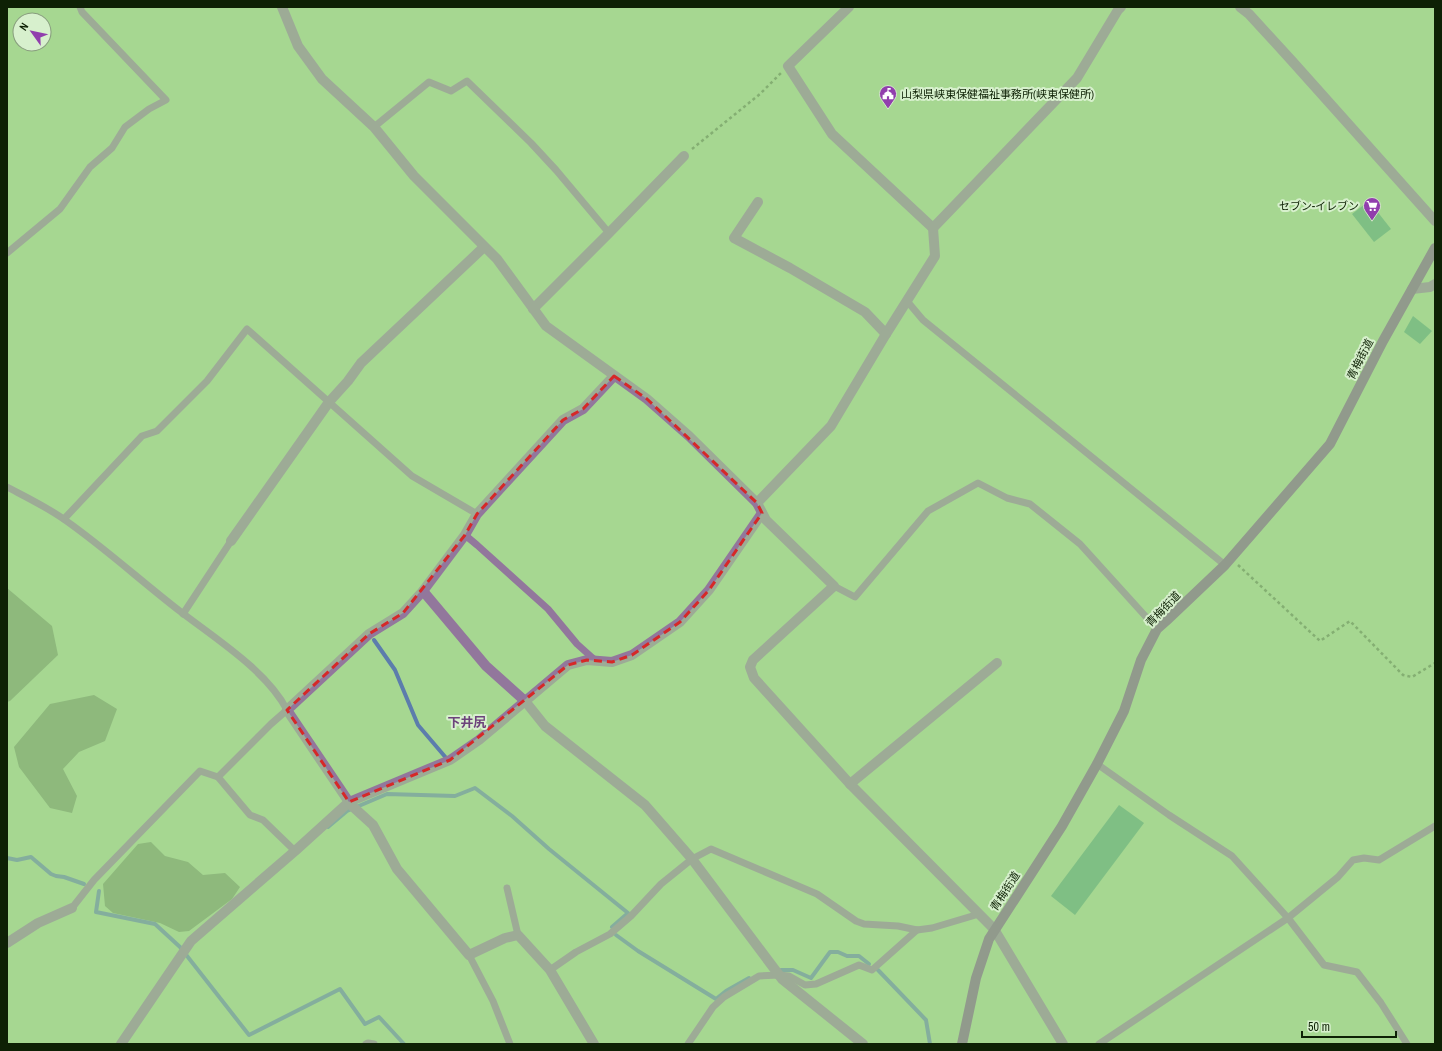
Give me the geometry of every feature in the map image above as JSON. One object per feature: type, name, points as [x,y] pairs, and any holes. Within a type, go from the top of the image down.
[{"type":"main road","name":"青梅街道","points":[[962,1044],[976,978],[989,939],[994,929],[1062,826],[1097,764],[1124,711],[1141,660],[1157,629],[1228,562],[1330,444],[1383,341],[1435,248]]},
{"type":"street","points":[[282,7],[298,46],[322,79],[374,128],[414,176],[498,260],[546,326],[652,403],[689,436],[757,503],[766,520],[834,586],[753,660],[750,667],[754,678],[850,784],[994,929],[1063,1044]]},
{"type":"street","points":[[757,503],[831,426],[935,256],[933,228],[832,134],[788,66],[849,7]]},
{"type":"street","points":[[933,228],[1077,78],[1121,7]]},
{"type":"street","points":[[1240,7],[1249,14],[1292,61],[1435,221]]},
{"type":"street","points":[[533,309],[684,156]]},
{"type":"street","points":[[758,202],[734,238],[790,268],[865,312],[886,334]]},
{"type":"street","points":[[231,541],[329,402],[348,381],[361,363],[484,247]]},
{"type":"street","points":[[1412,289],[1430,287],[1435,284]]},
{"type":"street","points":[[594,1044],[550,970],[518,935],[505,938],[469,955],[397,869],[373,825],[350,804],[287,710],[369,634],[403,613],[423,591],[465,535],[477,514],[563,420],[583,409],[614,376]]},
{"type":"street","points":[[121,1044],[175,962],[191,941],[350,804],[450,760],[480,740],[568,665],[587,660],[612,662],[632,655],[680,622],[708,590],[762,512]]},
{"type":"street","points":[[423,591],[486,666],[525,701],[545,726],[645,805],[692,859],[782,979],[863,1044]]},
{"type":"street","points":[[850,784],[997,663]]},
{"type":"street","points":[[7,943],[38,923],[72,908]]},
{"type":"lane","points":[[7,253],[60,209],[90,166],[112,148],[125,127],[149,109],[166,100],[82,12],[80,7]]},
{"type":"lane","points":[[374,128],[429,82],[451,92],[467,81],[531,143],[556,170],[609,233]]},
{"type":"lane","points":[[907,301],[923,320],[1228,562]]},
{"type":"lane","points":[[64,519],[142,436],[156,431],[207,381],[247,330],[412,476],[477,514]]},
{"type":"lane","points":[[834,586],[855,597],[928,511],[978,483],[1007,498],[1030,504],[1080,544],[1157,629]]},
{"type":"lane","points":[[7,486],[64,519],[261,676],[281,698],[287,710],[218,777]]},
{"type":"lane","points":[[465,535],[548,609],[577,644],[596,661]]},
{"type":"lane","points":[[183,614],[231,541]]},
{"type":"lane","points":[[1097,764],[1232,856],[1288,918],[1324,965],[1357,972],[1381,1002],[1407,1044]]},
{"type":"lane","points":[[72,908],[94,880],[200,771],[218,777],[250,815],[263,820],[295,851]]},
{"type":"lane","points":[[1099,1044],[1288,918],[1338,876],[1353,860],[1364,858],[1379,860],[1435,826]]},
{"type":"lane","points":[[550,970],[576,952],[610,934],[632,916],[661,884],[692,859],[712,849],[817,894],[856,921],[864,924],[898,926],[917,930],[932,928],[978,914]]},
{"type":"lane","points":[[507,888],[518,935]]},
{"type":"lane","points":[[688,1044],[713,1008],[724,997],[759,976],[789,976],[805,985],[816,984],[859,965],[872,970],[917,930]]},
{"type":"lane","points":[[469,955],[493,1001],[510,1044]]},
{"type":"lane","points":[[366,1044],[374,1044]]},
{"type":"path","points":[[684,156],[760,94],[788,66]]},
{"type":"path","points":[[1228,562],[1320,641],[1350,621],[1403,675],[1412,677],[1435,663]]},
{"type":"highlighted area","points":[[614,376],[647,399],[757,503],[762,513],[709,590],[680,622],[632,655],[612,662],[587,660],[568,665],[450,760],[349,802],[287,710],[369,634],[403,613],[465,535],[477,514],[563,420],[583,409]]},
{"type":"green space","points":[[7,588],[52,626],[58,655],[10,701],[7,702]]},
{"type":"green space","points":[[94,695],[117,709],[105,741],[79,752],[63,769],[77,796],[72,813],[50,808],[19,767],[14,747],[50,704]]},
{"type":"green space","points":[[151,842],[165,856],[188,862],[203,875],[225,873],[240,887],[232,899],[189,931],[179,932],[160,923],[113,913],[105,906],[103,884],[138,844]]},
{"type":"building","name":"セブン-イレブン","points":[[1369,201],[1391,229],[1374,242],[1352,214]]},
{"type":"building","points":[[1413,316],[1432,331],[1420,344],[1404,332]]},
{"type":"building","points":[[1119,805],[1144,823],[1075,915],[1051,896]]},
{"type":"waterway","points":[[374,640],[395,670],[418,725],[447,759]]},
{"type":"waterway","points":[[328,827],[347,811],[387,794],[455,796],[475,788],[512,816],[549,849],[628,913],[612,927]]},
{"type":"waterway","points":[[7,858],[17,860],[31,857],[51,874],[84,884]]},
{"type":"waterway","points":[[99,891],[96,912],[155,924],[180,947],[249,1035],[340,989],[365,1024],[379,1017],[404,1044]]},
{"type":"waterway","points":[[616,935],[638,951],[716,999],[726,991],[749,978]]},
{"type":"waterway","points":[[781,970],[793,970],[811,978],[830,952],[838,952],[847,956],[859,956],[869,964]]},
{"type":"waterway","points":[[878,970],[926,1020],[930,1044]]},
{"type":"place","name":"山梨県峡東保健福祉事務所(峡東保健所)","points":[[888,109]]},
{"type":"place","name":"セブン-イレブン","points":[[1372,221]]},
{"type":"district","name":"下井尻","points":[[467,722]]}]
